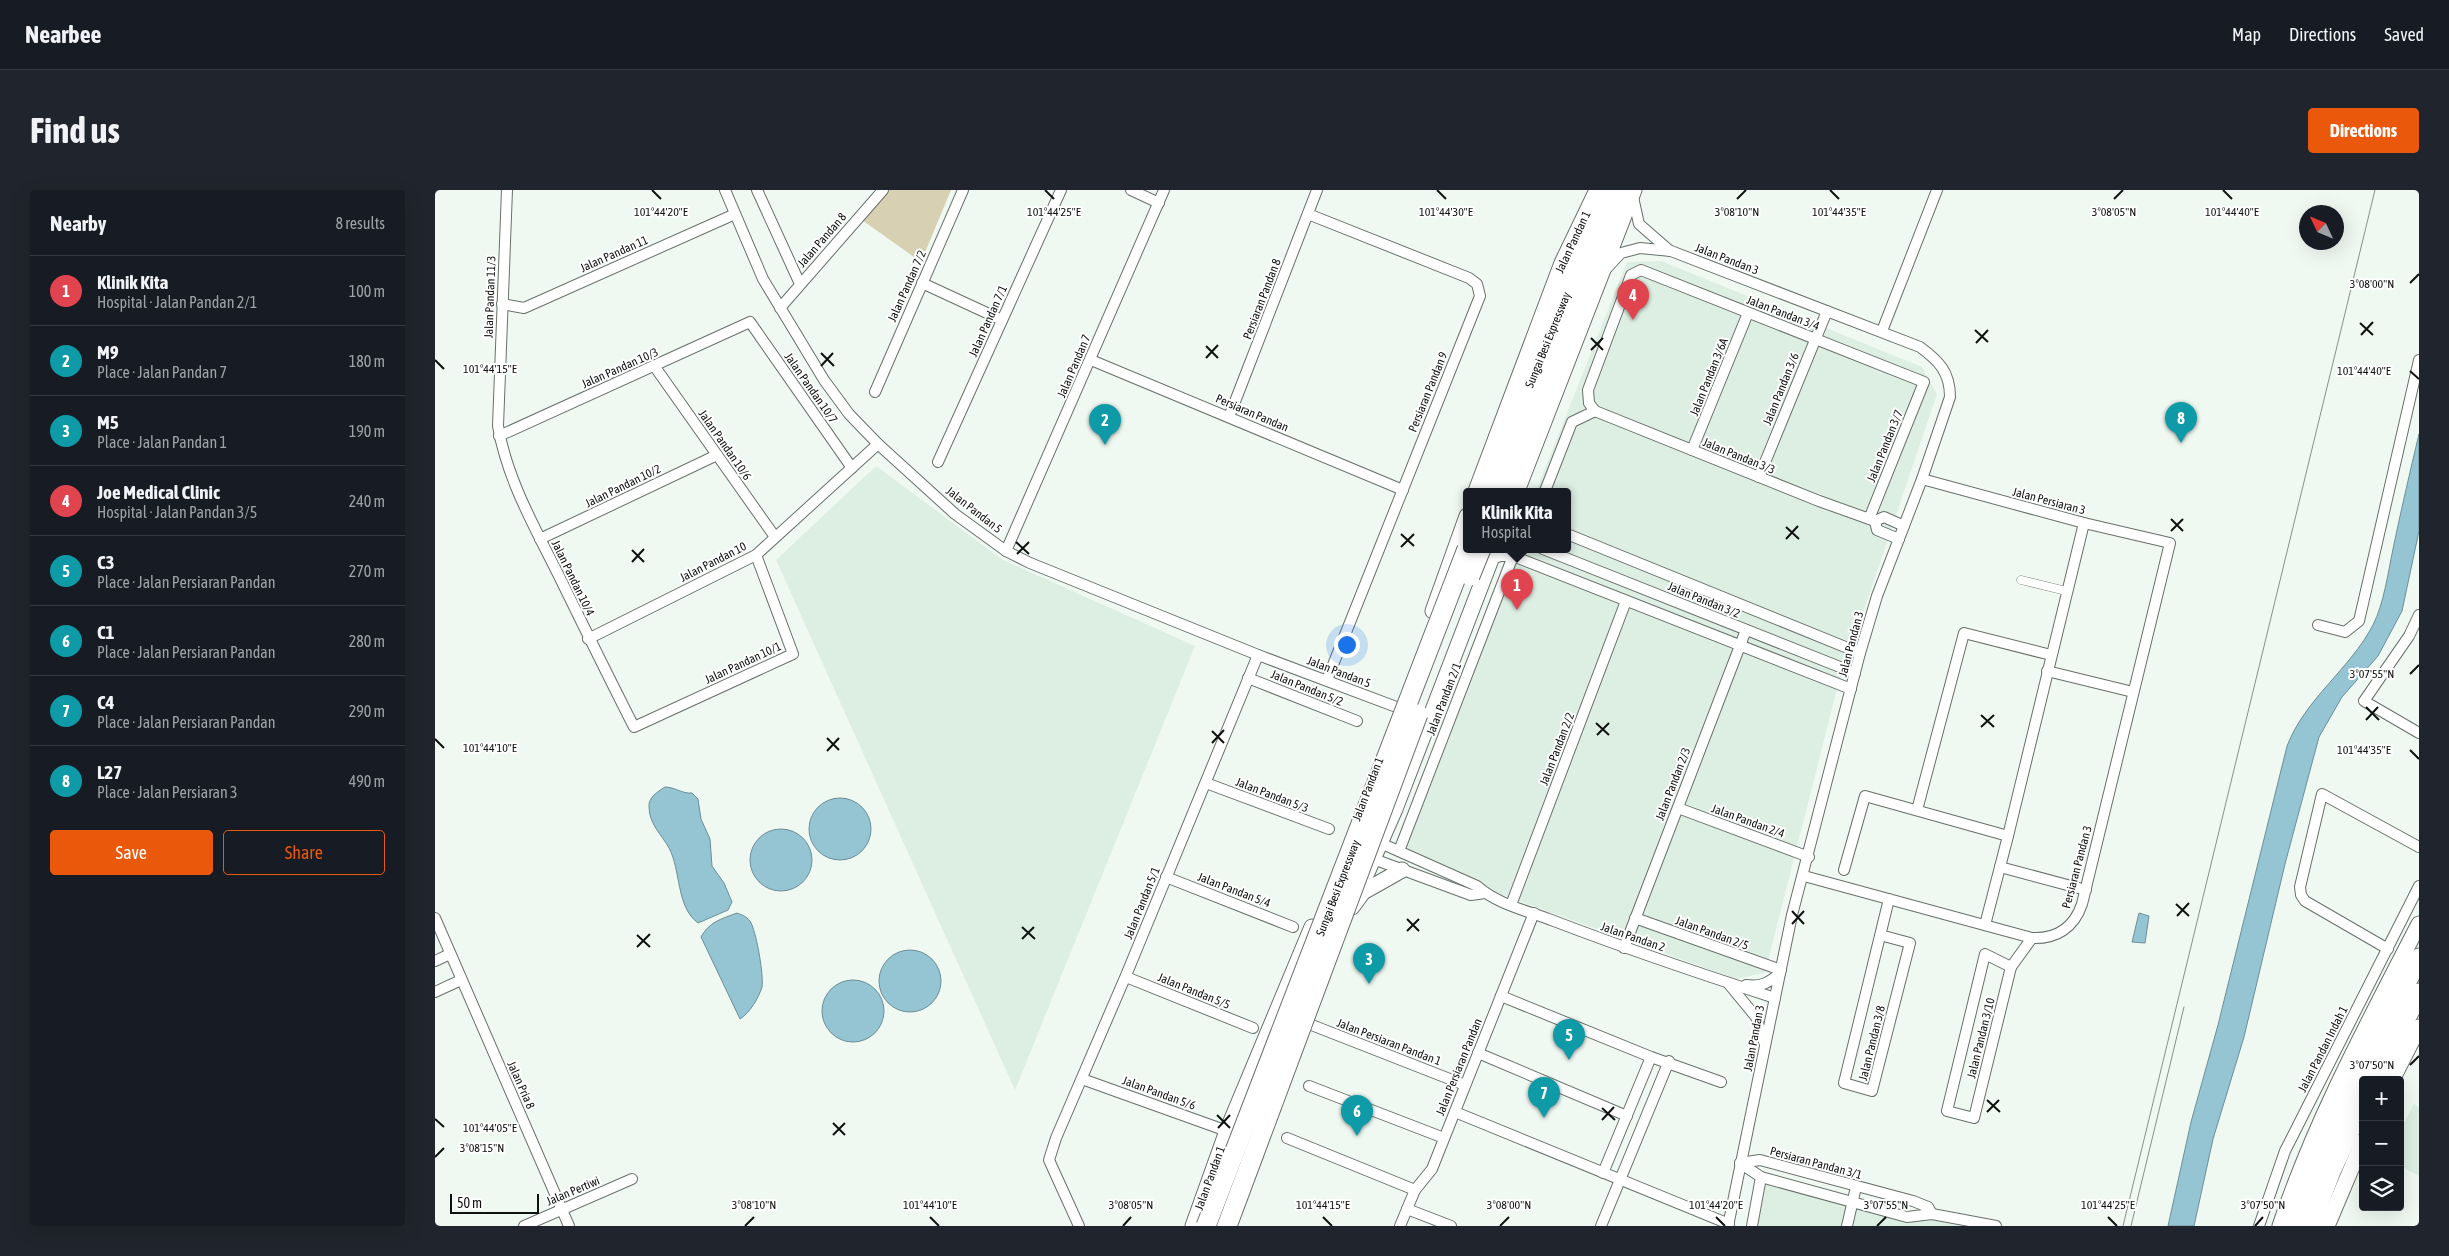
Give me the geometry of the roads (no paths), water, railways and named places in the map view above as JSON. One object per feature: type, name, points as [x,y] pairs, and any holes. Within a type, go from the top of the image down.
[{"type":"highway","name":"Sungai Besi Expressway","points":[[1489,488],[1608,190]]},
{"type":"highway","name":"Sungai Besi Expressway","points":[[1504,488],[1630,192]]},
{"type":"highway","name":"Sungai Besi Expressway","points":[[1206,1226],[1463,548]]},
{"type":"highway","name":"Sungai Besi Expressway","points":[[1227,1226],[1489,553]]},
{"type":"highway","points":[[2294,1225],[2315,1168],[2347,1098],[2419,958]]},
{"type":"highway","points":[[2377,1076],[2419,993]]},
{"type":"highway","points":[[2294,1225],[2331,1171],[2359,1111]]},
{"type":"main road","name":"Jalan Pandan 1","points":[[1477,488],[1562,263],[1597,190]]},
{"type":"main road","points":[[1518,488],[1602,274],[1630,192]]},
{"type":"main road","name":"Jalan Pandan 1","points":[[1193,1226],[1227,1130],[1353,831],[1399,708],[1463,548]]},
{"type":"main road","name":"Jalan Pandan 1","points":[[1218,1226],[1303,1022],[1374,859],[1429,720],[1489,553]]},
{"type":"main road","points":[[1352,907],[1363,892],[1402,870]]},
{"type":"main road","points":[[2294,1225],[2304,1159],[2340,1081],[2419,924]]},
{"type":"main road","points":[[2394,1076],[2419,1027]]},
{"type":"main road","points":[[2327,1226],[2359,1150]]},
{"type":"street","name":"Jalan Pandan 5","points":[[725,190],[763,279],[824,380],[849,414],[878,444],[955,514],[1006,551],[1030,563],[1258,655],[1429,720]]},
{"type":"street","points":[[757,190],[801,284]]},
{"type":"street","name":"Jalan Pandan 8","points":[[780,308],[883,190]]},
{"type":"street","name":"Jalan Pandan 7/2","points":[[875,392],[963,190]]},
{"type":"street","name":"Jalan Pandan 7/1","points":[[937,462],[1061,190]]},
{"type":"street","points":[[1131,190],[1159,203]]},
{"type":"street","name":"Jalan Pandan 7","points":[[1006,551],[1164,190]]},
{"type":"street","name":"Persiaran Pandan 8","points":[[1229,417],[1317,190]]},
{"type":"street","points":[[1882,331],[1937,190]]},
{"type":"street","name":"Jalan Pandan 11/3","points":[[499,436],[503,304],[510,191]]},
{"type":"street","name":"Jalan Pandan 3","points":[[1630,192],[1639,224],[1671,251]]},
{"type":"street","name":"Jalan Pandan 11","points":[[503,304],[524,308],[735,214]]},
{"type":"street","name":"Persiaran Pandan 9","points":[[1308,214],[1469,278],[1477,284],[1480,296],[1327,680]]},
{"type":"street","name":"Jalan Pandan 3","points":[[1602,274],[1621,253],[1640,248],[1671,251],[1920,347],[1935,358],[1944,368],[1950,385],[1951,397],[1923,479],[1877,596],[1860,653],[1793,915],[1728,1225]]},
{"type":"street","name":"Jalan Pandan 3/4","points":[[1595,411],[1589,403],[1588,390],[1629,278],[1634,272],[1641,270],[1924,382]]},
{"type":"street","points":[[922,283],[1002,320]]},
{"type":"street","name":"Jalan Pandan 3/6","points":[[1759,477],[1827,311]]},
{"type":"street","name":"Jalan Pandan 3/6A","points":[[1692,450],[1749,313]]},
{"type":"street","name":"Jalan Pandan 10/3","points":[[499,436],[750,322]]},
{"type":"street","name":"Jalan Pandan 10/7","points":[[750,322],[852,468]]},
{"type":"street","name":"Persiaran Pandan","points":[[1091,360],[1403,490]]},
{"type":"street","points":[[2318,625],[2345,632],[2359,621],[2419,360]]},
{"type":"street","name":"Jalan Pandan 10/6","points":[[655,366],[775,537]]},
{"type":"street","name":"Jalan Pandan 3/7","points":[[1872,520],[1924,382]]},
{"type":"street","points":[[1546,488],[1572,422],[1595,411]]},
{"type":"street","name":"Jalan Pandan 3/3","points":[[1595,411],[1872,520],[1884,517],[1904,526]]},
{"type":"street","name":"Jalan Pandan 10/4","points":[[499,436],[517,491],[588,639],[634,727]]},
{"type":"street","name":"Jalan Pandan 10","points":[[588,639],[756,554],[878,444]]},
{"type":"street","name":"Jalan Pandan 10/2","points":[[541,539],[717,455]]},
{"type":"street","name":"Jalan Persiaran 3","points":[[1923,479],[2084,523],[2170,543]]},
{"type":"street","name":"Jalan Pandan 3/3","points":[[1872,520],[1877,530],[1899,539]]},
{"type":"street","points":[[1985,924],[2084,523]]},
{"type":"street","name":"Jalan Pandan 3/2","points":[[1571,536],[1860,653]]},
{"type":"street","name":"Persiaran Pandan 3","points":[[1804,876],[2032,938],[2051,937],[2067,928],[2079,913],[2086,890],[2170,543]]},
{"type":"street","points":[[1494,553],[1501,556],[1513,556],[1851,689]]},
{"type":"street","name":"Jalan Pandan 3/2","points":[[1553,553],[1855,673]]},
{"type":"street","name":"Jalan Pandan 10/1","points":[[634,727],[793,654],[756,554]]},
{"type":"street","name":"Jalan Pandan 2/1","points":[[1399,851],[1513,556]]},
{"type":"street","points":[[2021,580],[2066,591]]},
{"type":"street","name":"Jalan Pandan 2/2","points":[[1511,905],[1627,601]]},
{"type":"street","points":[[2418,621],[2364,701],[2419,733]]},
{"type":"street","name":"Jalan Pandan 2/3","points":[[1624,948],[1746,630]]},
{"type":"street","points":[[1917,810],[1964,633],[2051,655]]},
{"type":"street","name":"Jalan Pandan 5/1","points":[[1079,1226],[1049,1160],[1056,1138],[1126,976],[1258,655]]},
{"type":"street","points":[[2047,671],[2133,692]]},
{"type":"street","name":"Jalan Pandan 5/2","points":[[1248,678],[1357,721]]},
{"type":"street","name":"Jalan Pandan 5/3","points":[[1206,783],[1329,829]]},
{"type":"street","points":[[2388,949],[2305,901],[2301,895],[2300,887],[2323,794],[2419,847]]},
{"type":"street","points":[[1844,870],[1865,796],[2008,836]]},
{"type":"street","name":"Jalan Pandan 2/4","points":[[1678,808],[1809,857]]},
{"type":"street","name":"Jalan Pandan 2","points":[[1353,831],[1477,886],[1485,893],[1511,905],[1624,948],[1775,998]]},
{"type":"street","name":"Jalan Pandan 2","points":[[1345,848],[1471,895],[1485,893]]},
{"type":"street","points":[[2000,867],[2086,890]]},
{"type":"street","name":"Jalan Pandan 5/4","points":[[1166,877],[1293,927]]},
{"type":"street","name":"Jalan Pandan Indah 1","points":[[2259,1226],[2285,1150],[2419,886]]},
{"type":"street","name":"Jalan Pandan 3/8","points":[[1880,934],[1910,943],[1872,1091],[1844,1083],[1880,934],[1889,899]]},
{"type":"street","name":"Jalan Persiaran Pandan","points":[[1400,1226],[1415,1190],[1432,1169],[1534,913]]},
{"type":"street","name":"Jalan Pria 8","points":[[435,918],[569,1226]]},
{"type":"street","name":"Jalan Pandan 2/5","points":[[1635,918],[1780,972]]},
{"type":"street","points":[[2011,967],[2032,938]]},
{"type":"street","points":[[435,961],[450,954]]},
{"type":"street","name":"Jalan Pandan 3/10","points":[[1985,954],[2011,967],[1973,1118],[1947,1111],[1985,954]]},
{"type":"street","points":[[1728,982],[1762,985],[1770,983],[1780,972]]},
{"type":"street","name":"Jalan Pandan 5/5","points":[[1126,976],[1253,1028]]},
{"type":"street","points":[[435,992],[461,980]]},
{"type":"street","points":[[1728,982],[1756,1017],[1765,1048]]},
{"type":"street","points":[[1501,996],[1651,1057],[1669,1061],[1721,1082]]},
{"type":"street","name":"Jalan Persiaran Pandan 1","points":[[1303,1022],[1465,1085]]},
{"type":"street","points":[[1478,1053],[1627,1116]]},
{"type":"street","points":[[1603,1173],[1651,1057]]},
{"type":"street","points":[[1601,1226],[1669,1061]]},
{"type":"street","points":[[2324,1075],[2340,1081]]},
{"type":"street","name":"Jalan Pandan 5/6","points":[[1082,1079],[1227,1130]]},
{"type":"street","points":[[1309,1086],[1444,1138]]},
{"type":"street","points":[[1455,1112],[1728,1225]]},
{"type":"street","points":[[1287,1138],[1415,1190]]},
{"type":"street","name":"Persiaran Pandan 3/1","points":[[1740,1163],[1760,1160],[1913,1201],[1928,1207],[1932,1214]]},
{"type":"street","name":"Persiaran Pandan 3/1","points":[[1740,1163],[1761,1177],[1907,1217],[1932,1214],[1996,1226]]},
{"type":"street","points":[[1752,1226],[1761,1177]]},
{"type":"street","name":"Jalan Pertiwi","points":[[524,1226],[632,1179]]},
{"type":"street","points":[[1847,1226],[1856,1187]]},
{"type":"street","points":[[1407,1209],[1451,1226]]},
{"type":"street","points":[[1930,1226],[1932,1214]]},
{"type":"water","points":[[2419,434],[2419,531],[2402,611],[2378,656],[2342,697],[2319,737],[2285,864],[2244,1037],[2213,1139],[2194,1226],[2168,1226],[2191,1122],[2218,1025],[2287,746],[2305,713],[2352,656],[2377,616]]},
{"type":"water","points":[[665,787],[692,793],[698,799],[701,819],[710,839],[712,866],[724,883],[732,902],[728,910],[698,923],[686,908],[673,857],[651,819],[649,804],[656,793]]},
{"type":"water","points":[[840,798],[857,803],[862,807],[866,812],[871,829],[866,846],[862,851],[857,855],[840,860],[823,855],[818,851],[814,846],[809,829],[814,812],[818,807],[823,803]]},
{"type":"water","points":[[781,829],[798,834],[803,838],[807,843],[812,860],[807,877],[803,882],[798,886],[781,891],[764,886],[759,882],[755,877],[750,860],[755,843],[759,838],[764,834]]},
{"type":"water","points":[[737,913],[750,921],[755,933],[762,973],[762,987],[756,1000],[751,1009],[740,1019],[701,937],[712,924]]},
{"type":"water","points":[[2139,913],[2149,916],[2145,943],[2132,942]]},
{"type":"water","points":[[910,950],[927,955],[932,959],[936,964],[941,981],[936,998],[932,1003],[927,1007],[910,1012],[893,1007],[888,1003],[884,998],[879,981],[884,964],[888,959],[893,955]]},
{"type":"water","points":[[853,980],[870,985],[875,989],[879,994],[884,1011],[879,1028],[875,1033],[870,1037],[853,1042],[836,1037],[831,1033],[827,1028],[822,1011],[827,994],[831,989],[836,985]]},
{"type":"tram line","points":[[2123,1226],[2375,190]]},
{"type":"tram line","points":[[2131,1226],[2184,1007]]},
{"type":"place","name":"Joe Medical Clinic","points":[[1633,320]]},
{"type":"place","name":"L27","points":[[2181,443]]},
{"type":"place","name":"M9","points":[[1105,445]]},
{"type":"place","name":"Klinik Kita","points":[[1517,610]]},
{"type":"place","name":"M5","points":[[1369,984]]},
{"type":"place","name":"C3","points":[[1569,1060]]},
{"type":"place","name":"C4","points":[[1544,1118]]},
{"type":"place","name":"C1","points":[[1357,1136]]}]
